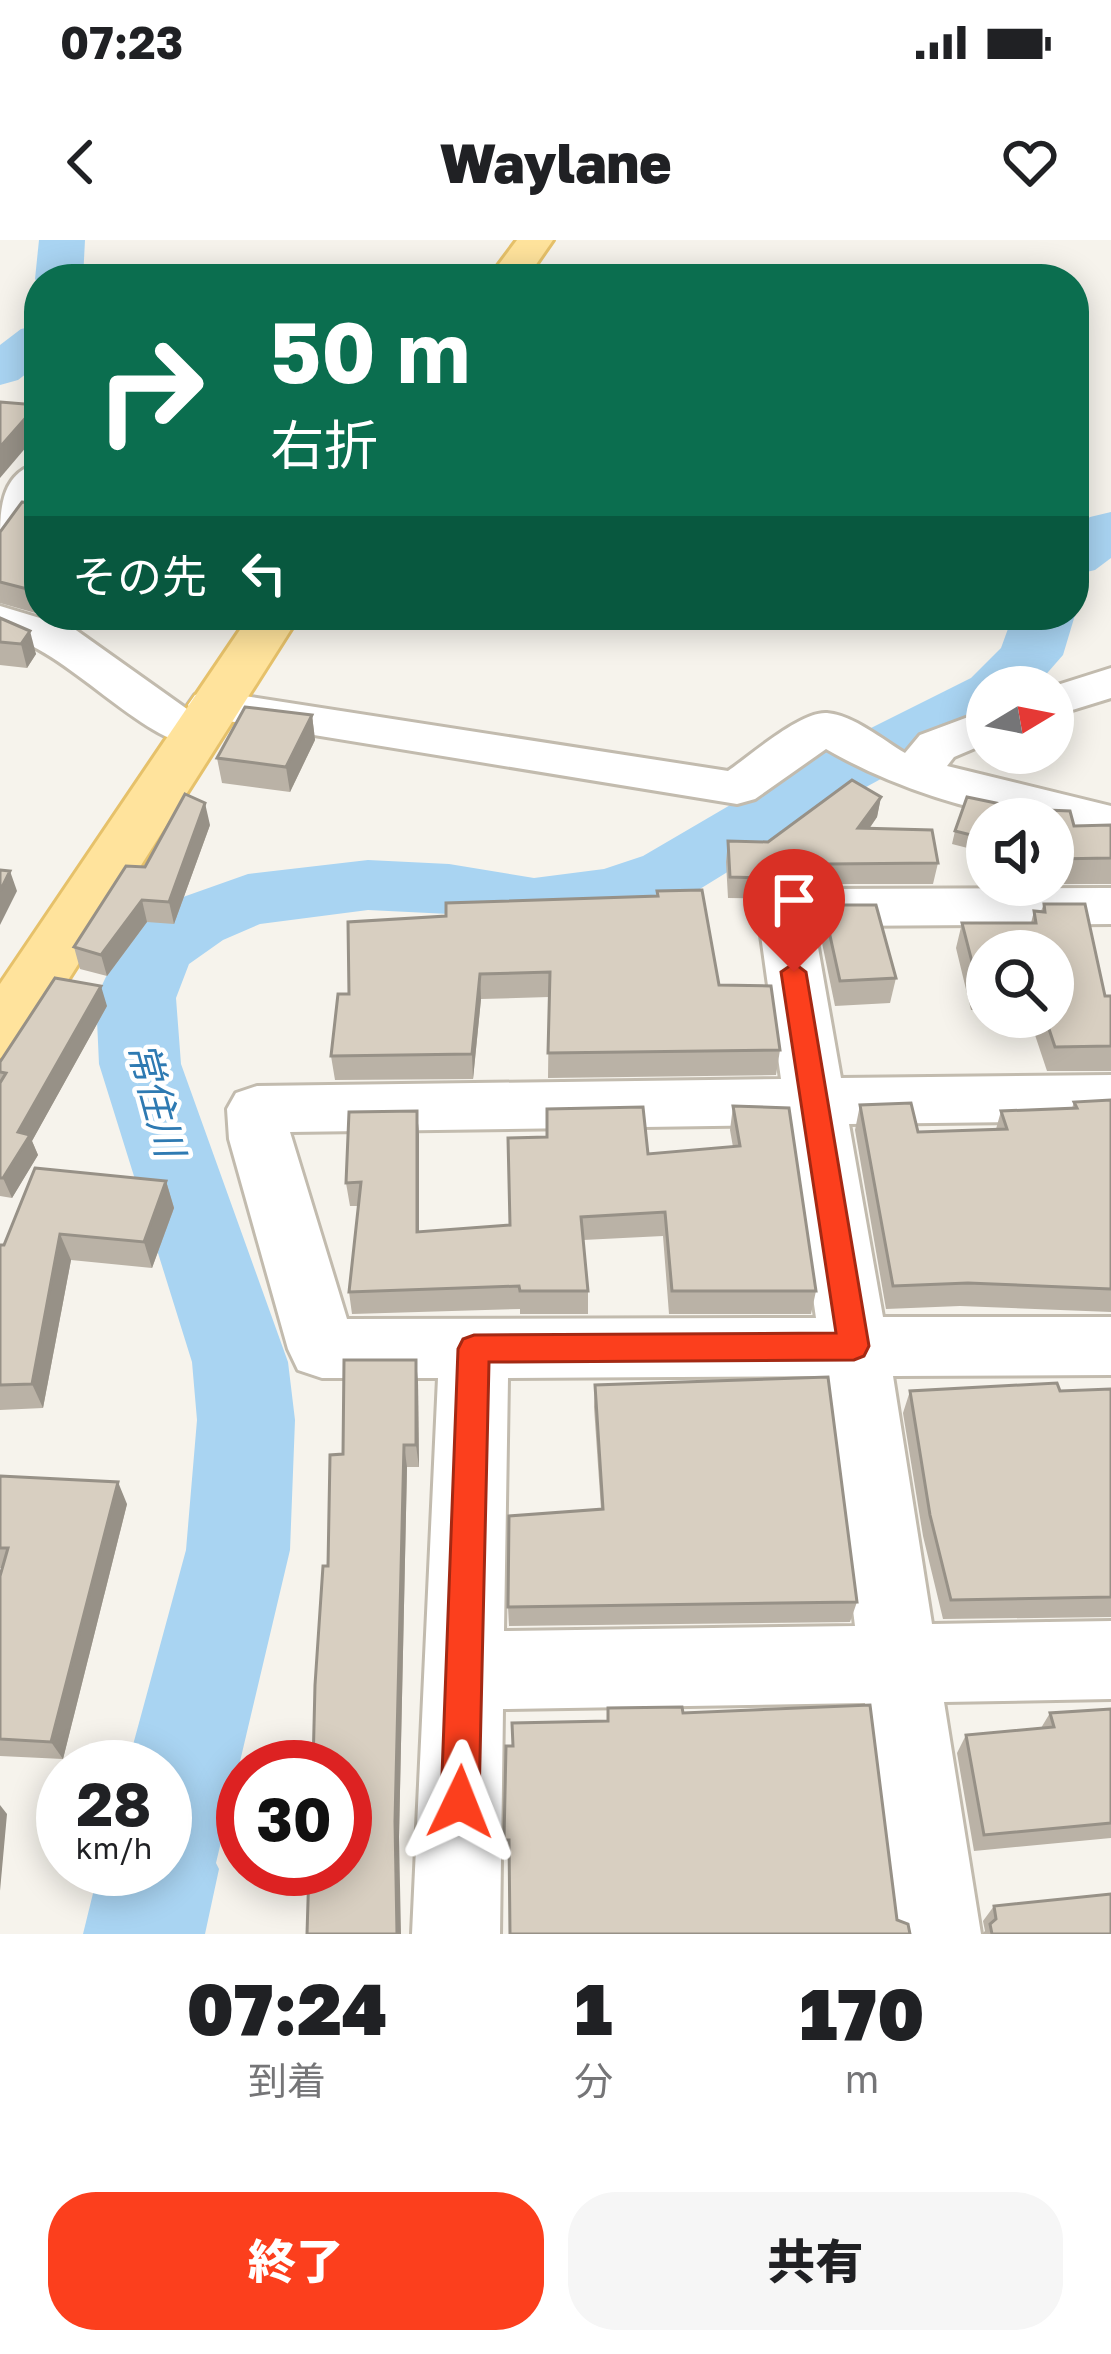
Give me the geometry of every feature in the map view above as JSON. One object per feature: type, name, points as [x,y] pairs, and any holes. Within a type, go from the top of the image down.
[{"type":"main road","points":[[0,1034],[265,630]]},
{"type":"street","points":[[0,524],[24,494]]},
{"type":"street","points":[[43,630],[78,646],[163,719],[203,719],[737,788],[824,727],[903,770],[1111,823]]},
{"type":"street","points":[[1074,695],[1111,682]]},
{"type":"street","points":[[903,770],[966,733]]},
{"type":"street","points":[[938,1934],[854,1346],[787,928],[824,908],[1111,906]]},
{"type":"street","points":[[1111,1098],[257,1109],[260,1139],[322,1349],[1111,1346]]},
{"type":"street","points":[[456,1934],[474,1349]]},
{"type":"street","points":[[464,1671],[1111,1660]]},
{"type":"building","points":[[0,402],[24,404],[24,420],[0,447]]},
{"type":"building","points":[[24,502],[24,588],[0,582],[0,532]]},
{"type":"building","points":[[0,618],[30,631],[21,644],[0,642]]},
{"type":"building","points":[[245,707],[312,715],[286,767],[217,758]]},
{"type":"building","points":[[852,780],[881,797],[858,828],[932,830],[938,863],[827,864],[794,879],[730,877],[728,841],[768,842]]},
{"type":"building","points":[[185,794],[205,803],[169,902],[142,900],[101,955],[74,947],[126,866],[145,867]]},
{"type":"building","points":[[966,800],[966,834],[955,831]]},
{"type":"building","points":[[1111,825],[1111,858],[1074,859],[1074,826]]},
{"type":"building","points":[[0,870],[10,871],[0,891]]},
{"type":"building","points":[[702,890],[719,985],[771,986],[780,1050],[548,1053],[550,972],[480,974],[472,1054],[331,1056],[338,994],[349,994],[348,922],[446,916],[446,903],[658,896],[657,891]]},
{"type":"building","points":[[1085,904],[1105,996],[1111,996],[1111,1046],[1055,1047],[1052,1038],[1074,1038],[1074,930],[966,930],[966,938],[962,923],[1036,923],[1034,911],[1045,912],[1044,906]]},
{"type":"building","points":[[839,905],[876,905],[896,978],[840,981],[825,913]]},
{"type":"building","points":[[55,978],[101,986],[18,1132],[30,1135],[0,1178],[0,1083],[6,1073],[0,1072],[0,1062]]},
{"type":"building","points":[[1111,1100],[1111,1289],[968,1283],[893,1286],[860,1105],[911,1103],[918,1132],[1007,1129],[1001,1111],[1077,1108],[1074,1102]]},
{"type":"building","points":[[733,1106],[789,1108],[816,1291],[672,1291],[665,1212],[581,1217],[588,1291],[520,1291],[519,1286],[349,1292],[361,1182],[346,1183],[349,1112],[417,1111],[417,1232],[510,1225],[508,1138],[547,1137],[547,1109],[643,1107],[648,1154],[740,1146]]},
{"type":"building","points":[[35,1168],[166,1181],[144,1242],[60,1234],[32,1384],[0,1385],[0,1245],[4,1245]]},
{"type":"building","points":[[344,1360],[416,1360],[416,1445],[404,1445],[395,1821],[397,1934],[307,1934],[308,1896],[372,1896],[372,1740],[314,1740],[323,1566],[328,1566],[330,1455],[343,1454]]},
{"type":"building","points":[[828,1377],[857,1602],[508,1607],[509,1516],[603,1509],[595,1385]]},
{"type":"building","points":[[1057,1383],[1060,1391],[1111,1389],[1111,1597],[951,1600],[930,1515],[910,1391]]},
{"type":"building","points":[[0,1476],[118,1482],[52,1740],[0,1739],[0,1576],[8,1548],[0,1548]]},
{"type":"building","points":[[870,1705],[897,1920],[908,1924],[910,1934],[510,1934],[509,1840],[504,1840],[506,1746],[513,1746],[512,1723],[608,1721],[608,1708],[682,1707],[683,1713]]},
{"type":"building","points":[[1111,1709],[1111,1823],[984,1835],[966,1735],[1054,1727],[1050,1713]]},
{"type":"building","points":[[1111,1894],[1111,1934],[992,1934],[994,1906]]},
{"type":"waterway","points":[[60,264],[62,240]]},
{"type":"waterway","points":[[0,369],[24,351]]},
{"type":"waterway","name":"常住川","points":[[1089,546],[1111,530]]},
{"type":"waterway","name":"常住川","points":[[1020,666],[1031,655],[1039,630]]},
{"type":"waterway","name":"常住川","points":[[191,1740],[238,1550],[246,1420],[240,1362],[140,1064],[136,998],[156,949],[196,921],[248,900],[368,885],[449,889],[534,904],[611,894],[669,874],[832,776],[966,705]]},
{"type":"waterway","name":"常住川","points":[[144,1934],[153,1896]]},
{"type":"route","points":[[460,1802],[474,1349],[854,1346],[794,972]]}]
